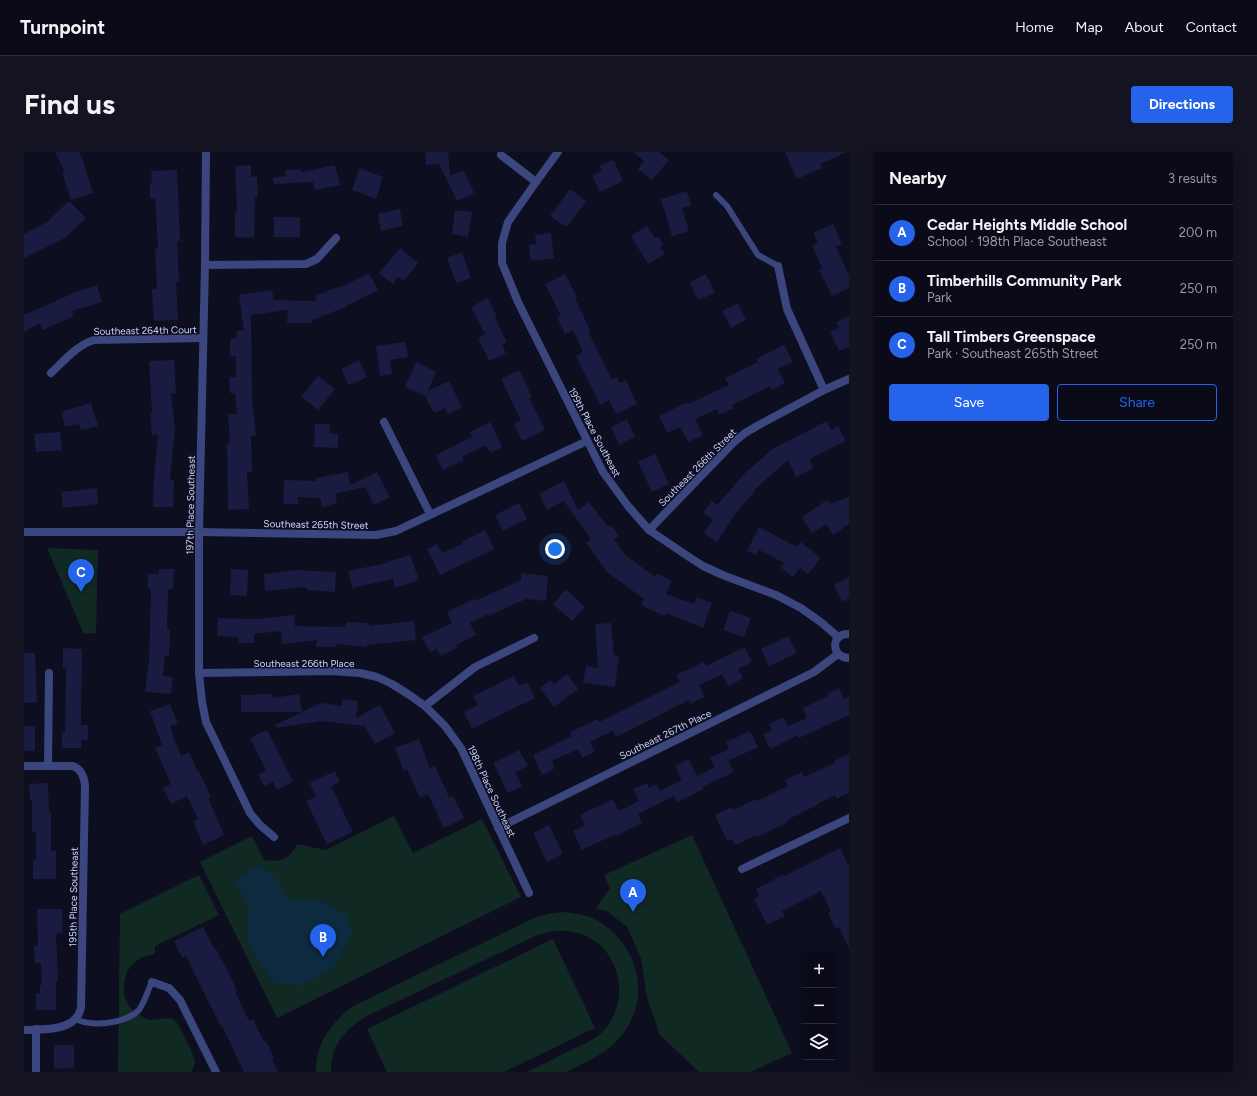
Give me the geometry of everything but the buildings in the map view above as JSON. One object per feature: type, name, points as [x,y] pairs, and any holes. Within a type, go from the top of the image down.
[{"type":"street","name":"197th Place Southeast","points":[[206,152],[204,338],[199,532],[199,673],[206,722],[250,813],[260,825],[274,837]]},
{"type":"street","name":"199th Place Southeast","points":[[558,152],[508,222],[502,243],[502,263],[518,302],[603,472],[614,489],[649,530],[703,566],[776,595],[801,608],[838,637]]},
{"type":"street","points":[[501,155],[536,182]]},
{"type":"street","points":[[205,265],[306,264],[316,259],[336,238]]},
{"type":"street","points":[[778,266],[787,309],[824,390]]},
{"type":"street","name":"Southeast 264th Court","points":[[51,373],[86,342],[94,340],[204,338]]},
{"type":"street","name":"Southeast 266th Street","points":[[649,530],[732,443],[745,433],[824,390],[849,379]]},
{"type":"street","points":[[384,422],[430,514]]},
{"type":"street","name":"Southeast 265th Street","points":[[24,532],[199,532],[376,535],[396,531],[587,441]]},
{"type":"street","points":[[849,634],[838,637],[835,646],[838,654],[849,658]]},
{"type":"street","points":[[424,706],[475,667],[534,638]]},
{"type":"street","name":"Southeast 267th Place","points":[[498,828],[814,672],[838,654]]},
{"type":"street","name":"Southeast 266th Place","points":[[199,673],[332,671],[360,673],[377,677],[392,684],[424,706]]},
{"type":"street","points":[[24,766],[48,766],[48,673]]},
{"type":"street","name":"198th Place Southeast","points":[[424,706],[445,726],[461,748],[529,893]]},
{"type":"street","name":"195th Place Southeast","points":[[48,766],[73,766],[77,768],[84,778],[85,785],[81,1007],[80,1013],[75,1019]]},
{"type":"street","points":[[742,869],[849,818]]},
{"type":"street","points":[[152,982],[169,988],[180,1000],[216,1072]]},
{"type":"street","points":[[24,1030],[63,1026],[70,1024],[75,1019]]},
{"type":"street","points":[[36,1029],[36,1072]]},
{"type":"lane","points":[[716,195],[727,206],[758,255],[778,266]]},
{"type":"lane","points":[[75,1019],[95,1024],[122,1021],[139,1010],[152,982]]},
{"type":"green space","points":[[47,548],[98,550],[96,633],[84,634]]},
{"type":"green space","points":[[394,816],[413,853],[482,819],[521,897],[277,1018],[200,862],[252,836],[264,860],[276,861],[284,859],[291,854],[297,844],[326,850]]},
{"type":"green space","points":[[692,835],[792,1053],[750,1072],[699,1072],[660,1035],[647,998],[641,958],[627,927],[607,911],[595,909],[610,888],[604,875]]},
{"type":"green space","points":[[199,875],[219,915],[155,946],[155,954],[142,957],[131,966],[125,978],[124,988],[126,1001],[138,1014],[151,1020],[167,1018],[176,1022],[193,1055],[195,1062],[194,1067],[191,1072],[118,1072],[120,914]]},
{"type":"green space","points":[[562,912],[592,918],[606,927],[618,938],[628,951],[634,965],[638,981],[638,997],[634,1013],[623,1034],[618,1040],[600,1054],[566,1072],[527,1072],[599,1035],[606,1028],[615,1013],[619,998],[619,982],[615,967],[607,953],[597,942],[583,935],[566,931],[557,931],[533,937],[367,1016],[346,1032],[341,1039],[334,1053],[331,1072],[316,1072],[318,1052],[326,1034],[338,1019],[353,1006],[534,918]]},
{"type":"green space","points":[[553,939],[595,1028],[504,1072],[387,1072],[367,1029]]},
{"type":"water","points":[[260,864],[278,880],[286,898],[328,903],[347,915],[352,933],[333,968],[302,986],[273,983],[246,940],[249,908],[235,881]]},
{"type":"place","name":"Tall Timbers Greenspace","points":[[81,592]]},
{"type":"place","name":"Cedar Heights Middle School","points":[[633,912]]},
{"type":"place","name":"Timberhills Community Park","points":[[323,957]]}]
